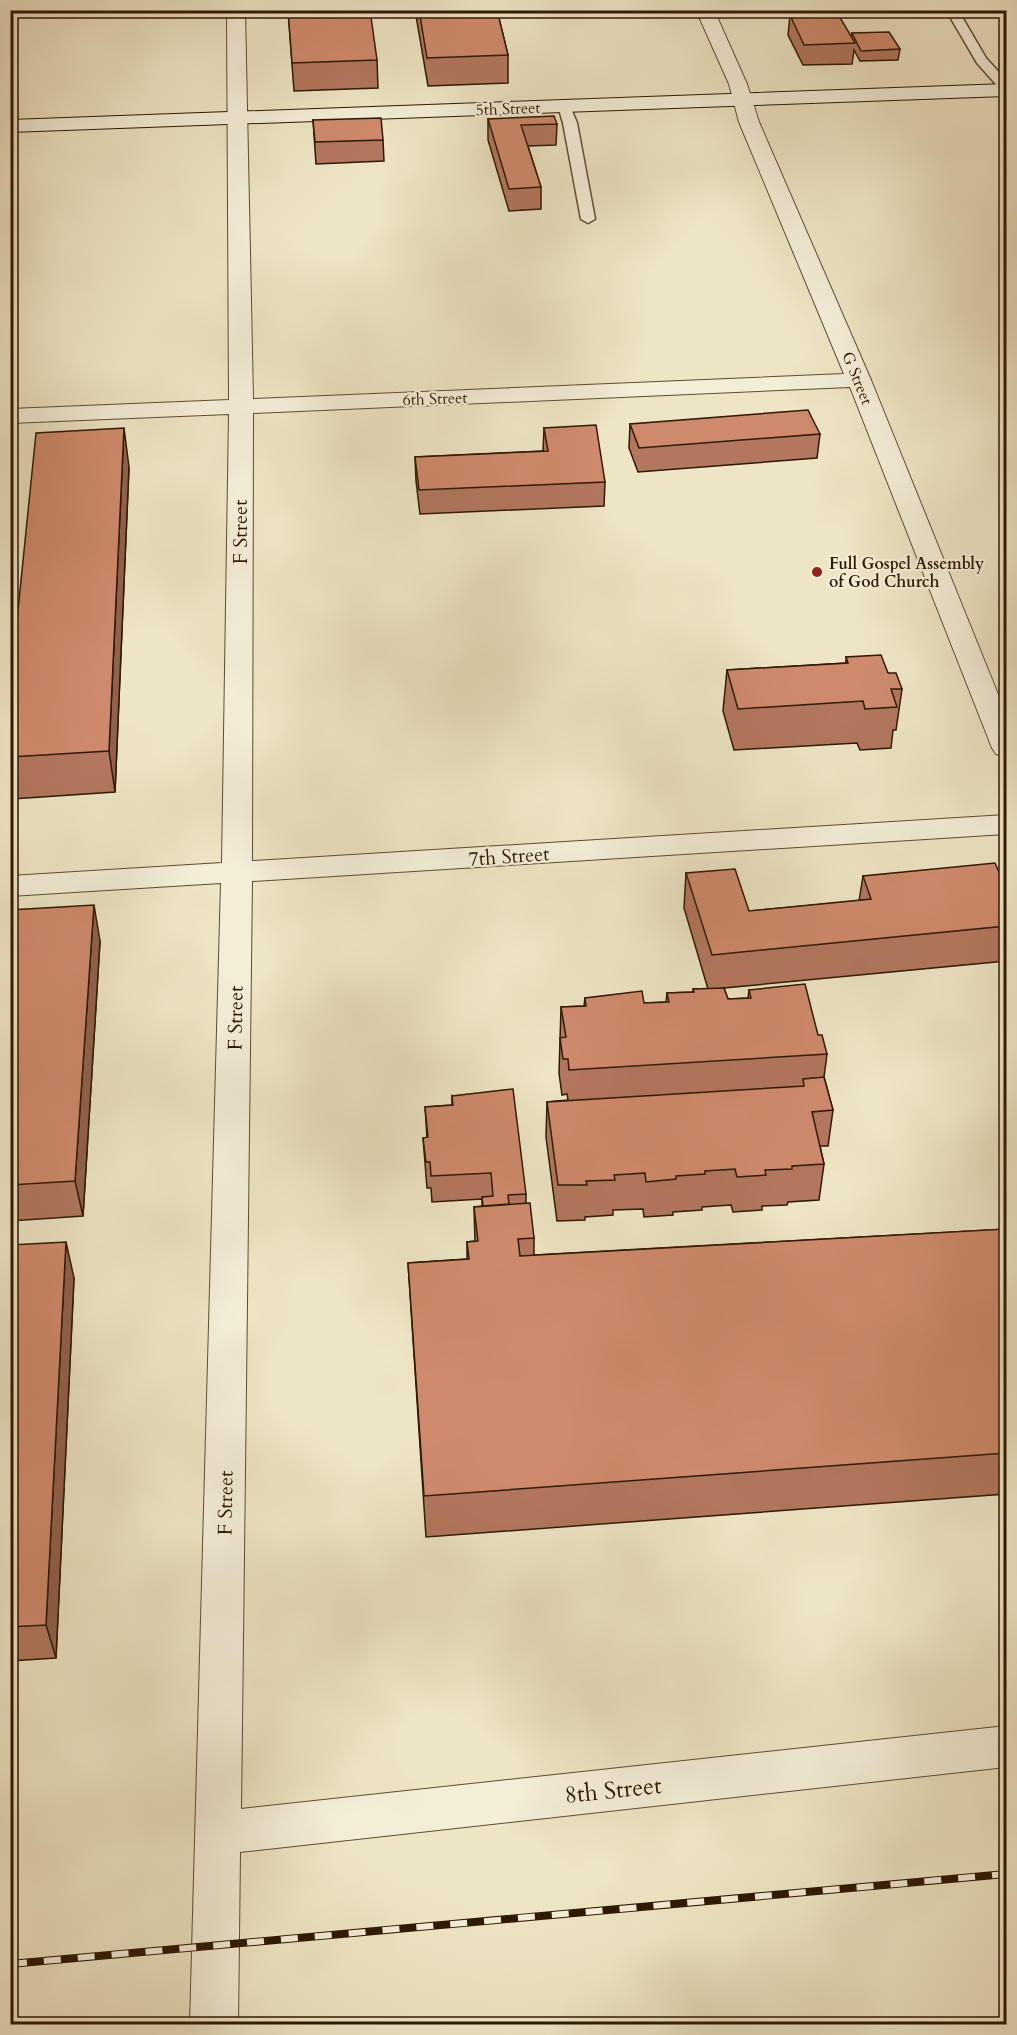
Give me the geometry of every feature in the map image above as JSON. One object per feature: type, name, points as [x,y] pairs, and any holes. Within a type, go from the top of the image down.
[{"type":"street","name":"F Street","points":[[214,2025],[237,872],[241,406],[236,10]]},
{"type":"street","name":"G Street","points":[[705,10],[745,100],[749,122],[859,380],[1006,748]]},
{"type":"street","name":"5th Street","points":[[10,126],[236,116],[745,100],[1006,88]]},
{"type":"street","name":"6th Street","points":[[10,416],[859,380]]},
{"type":"street","name":"7th Street","points":[[10,886],[1006,825]]},
{"type":"street","name":"8th Street","points":[[219,1833],[1006,1747]]},
{"type":"lane","points":[[952,10],[981,60],[1006,88]]},
{"type":"lane","points":[[564,106],[570,123],[588,219]]},
{"type":"building","points":[[288,10],[370,10],[377,60],[292,63]]},
{"type":"building","points":[[419,10],[497,10],[508,55],[427,58]]},
{"type":"building","points":[[838,14],[855,43],[804,45],[790,15]]},
{"type":"building","points":[[889,32],[900,49],[861,51],[852,33]]},
{"type":"building","points":[[554,116],[557,124],[521,125],[541,187],[509,189],[488,119]]},
{"type":"building","points":[[381,118],[383,140],[315,142],[313,120]]},
{"type":"building","points":[[808,410],[820,434],[639,448],[630,424]]},
{"type":"building","points":[[596,425],[605,482],[419,490],[415,457],[548,451],[544,428]]},
{"type":"building","points":[[124,428],[109,751],[10,757],[10,689],[36,433]]},
{"type":"building","points":[[881,655],[888,673],[896,673],[902,689],[891,689],[897,707],[865,709],[863,701],[738,709],[727,670],[848,663],[846,657]]},
{"type":"building","points":[[995,863],[1006,888],[1006,926],[712,955],[686,873],[735,869],[749,911],[871,899],[863,876]]},
{"type":"building","points":[[94,905],[75,1181],[10,1185],[10,998],[14,959],[10,959],[10,910]]},
{"type":"building","points":[[805,984],[818,1035],[822,1035],[827,1054],[569,1070],[568,1059],[563,1059],[560,1038],[566,1037],[561,1007],[586,1006],[585,998],[642,991],[644,1003],[669,1002],[667,993],[724,988],[728,999],[751,998],[749,990]]},
{"type":"building","points":[[824,1077],[833,1110],[812,1112],[824,1164],[765,1170],[766,1175],[737,1177],[735,1169],[705,1171],[705,1174],[676,1176],[676,1179],[646,1182],[645,1173],[614,1175],[615,1180],[586,1181],[587,1185],[558,1185],[547,1102],[804,1086],[803,1079]]},
{"type":"building","points":[[513,1089],[526,1194],[508,1195],[509,1204],[483,1206],[482,1197],[493,1196],[491,1173],[431,1176],[430,1162],[426,1162],[423,1138],[428,1137],[425,1107],[453,1105],[452,1096]]},
{"type":"building","points":[[530,1203],[534,1238],[518,1239],[520,1256],[1006,1229],[1006,1453],[424,1496],[408,1263],[469,1259],[467,1242],[478,1241],[474,1207]]},
{"type":"building","points":[[66,1242],[46,1625],[10,1627],[10,1245]]},
{"type":"railway","points":[[10,1964],[1006,1874]]},
{"type":"place","name":"Full Gospel Assembly of God Church","points":[[817,572]]}]
